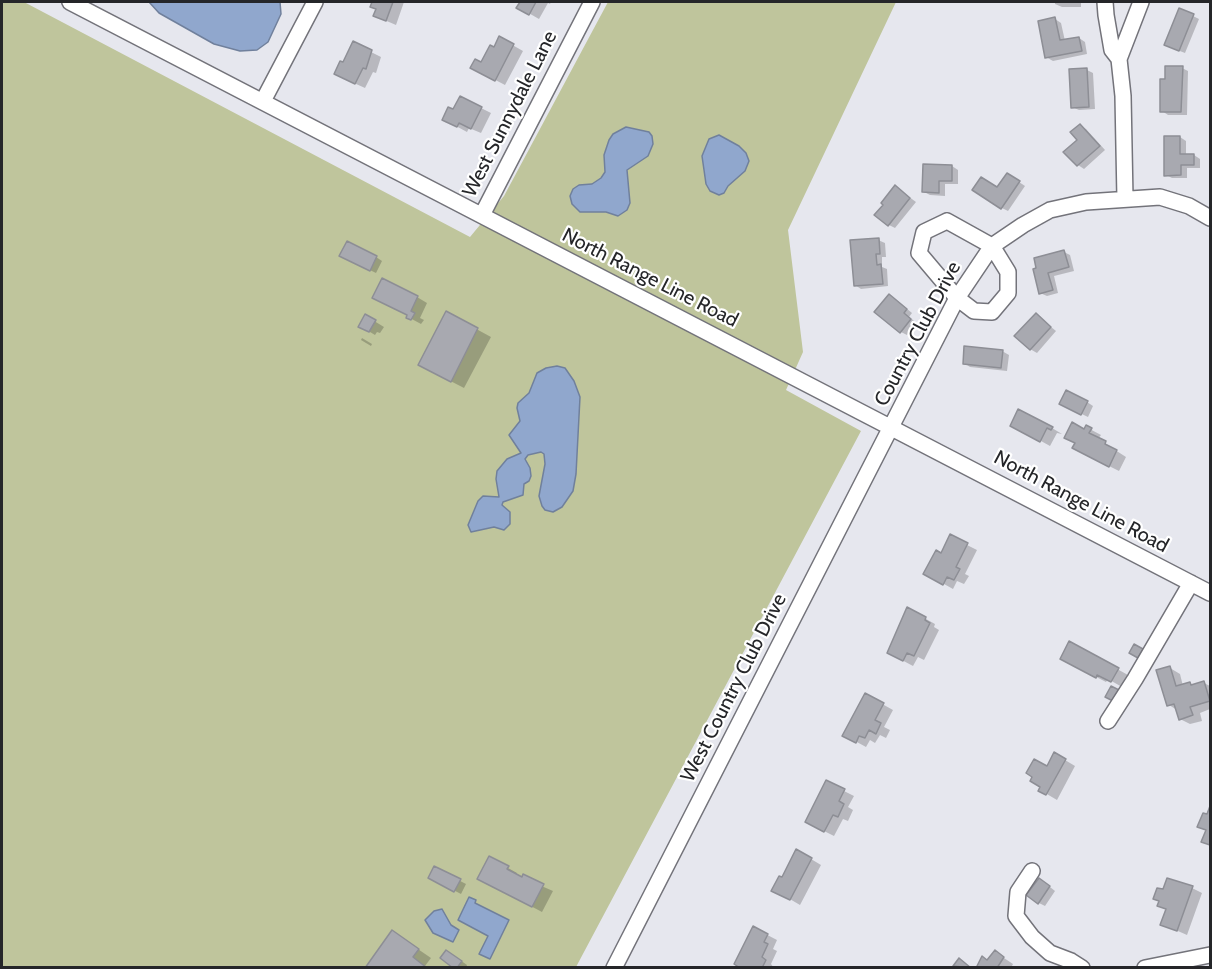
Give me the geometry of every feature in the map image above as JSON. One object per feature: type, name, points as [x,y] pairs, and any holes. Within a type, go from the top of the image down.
[{"type":"street","name":"North Range Line Road","points":[[70,2],[1210,593]]},
{"type":"street","points":[[263,101],[315,2]]},
{"type":"street","name":"West Sunnydale Lane","points":[[482,214],[592,2]]},
{"type":"street","points":[[1106,2],[1112,50],[1119,58]]},
{"type":"street","points":[[1125,199],[1123,96],[1119,58],[1141,2]]},
{"type":"street","name":"Country Club Drive","points":[[892,427],[957,298],[992,246],[1023,225],[1050,210],[1086,202],[1160,197],[1189,206],[1210,218]]},
{"type":"street","points":[[947,221],[992,246],[1008,272],[1008,293],[992,312],[974,311],[957,298],[920,253],[924,232],[947,221]]},
{"type":"street","name":"West Country Club Drive","points":[[614,968],[892,427]]},
{"type":"street","points":[[1108,721],[1191,583]]},
{"type":"street","points":[[1032,871],[1018,892],[1016,916],[1032,937],[1050,953],[1082,968]]},
{"type":"street","points":[[1145,968],[1210,955]]},
{"type":"green space","points":[[2,2],[24,2],[470,237],[504,196],[608,2],[896,2],[788,230],[803,352],[786,390],[861,431],[576,967],[2,967]]},
{"type":"water","points":[[149,2],[280,2],[281,14],[268,42],[257,50],[240,51],[214,44],[159,13]]},
{"type":"water","points":[[626,127],[649,132],[653,144],[648,156],[627,170],[630,203],[627,210],[618,216],[606,212],[580,212],[572,204],[570,196],[573,189],[579,185],[592,184],[601,178],[605,172],[604,155],[609,140],[613,134]]},
{"type":"water","points":[[719,135],[739,146],[746,153],[749,161],[745,171],[728,186],[724,193],[719,195],[710,191],[706,184],[702,156],[709,139]]},
{"type":"water","points":[[557,366],[565,368],[574,381],[580,397],[573,491],[562,507],[553,512],[545,510],[539,496],[545,464],[544,454],[541,452],[528,455],[525,459],[531,476],[524,484],[523,495],[503,502],[502,505],[510,512],[510,524],[504,530],[494,527],[471,532],[468,525],[478,501],[483,496],[499,497],[497,471],[507,459],[521,453],[509,435],[520,421],[518,403],[529,393],[537,373]]},
{"type":"water","points":[[469,897],[476,900],[475,903],[509,920],[490,959],[479,954],[488,936],[458,920]]},
{"type":"water","points":[[442,909],[451,925],[459,930],[453,942],[433,933],[425,920],[434,911]]},
{"type":"building","points":[[372,2],[393,2],[386,21],[373,16],[376,9],[370,7]]},
{"type":"building","points":[[520,2],[536,2],[529,15],[516,8]]},
{"type":"building","points":[[1179,8],[1194,14],[1179,51],[1164,45]]},
{"type":"building","points":[[1055,17],[1060,40],[1079,37],[1082,51],[1045,58],[1038,21]]},
{"type":"building","points":[[499,36],[514,44],[495,81],[470,68],[475,59],[481,62],[490,45],[494,47]]},
{"type":"building","points":[[353,41],[372,50],[366,69],[363,68],[355,84],[334,74],[340,61],[343,62]]},
{"type":"building","points":[[1165,66],[1183,66],[1181,112],[1160,112],[1160,79],[1165,79]]},
{"type":"building","points":[[1087,68],[1089,107],[1071,108],[1069,69]]},
{"type":"building","points":[[460,96],[482,107],[471,129],[459,123],[457,127],[442,120],[448,107],[453,109]]},
{"type":"building","points":[[1080,124],[1100,146],[1077,166],[1063,152],[1077,140],[1070,132]]},
{"type":"building","points":[[1164,136],[1180,136],[1180,154],[1194,154],[1194,165],[1181,165],[1181,175],[1164,176]]},
{"type":"building","points":[[923,164],[952,165],[952,181],[939,181],[939,193],[922,192]]},
{"type":"building","points":[[1007,173],[1020,181],[1001,209],[972,190],[981,177],[997,187]]},
{"type":"building","points":[[895,185],[910,198],[888,226],[874,215]]},
{"type":"building","points":[[879,238],[880,254],[876,254],[877,265],[881,264],[883,284],[854,286],[850,240]]},
{"type":"building","points":[[347,241],[377,256],[370,271],[339,256]]},
{"type":"building","points":[[1064,250],[1069,267],[1048,273],[1053,290],[1039,294],[1033,269],[1036,268],[1034,258]]},
{"type":"building","points":[[382,278],[418,296],[411,311],[415,313],[411,320],[406,318],[407,315],[372,298]]},
{"type":"building","points":[[889,294],[907,309],[904,313],[911,319],[900,333],[874,312]]},
{"type":"building","points":[[446,311],[478,328],[451,382],[418,365]]},
{"type":"building","points":[[1036,313],[1051,327],[1030,350],[1014,336]]},
{"type":"building","points":[[365,314],[376,320],[369,332],[358,327]]},
{"type":"building","points":[[964,346],[1003,350],[1001,368],[963,364]]},
{"type":"building","points":[[1066,390],[1088,401],[1081,415],[1059,404]]},
{"type":"building","points":[[1018,409],[1053,427],[1051,430],[1047,428],[1040,442],[1010,426]]},
{"type":"building","points":[[1072,422],[1084,429],[1086,425],[1092,428],[1089,433],[1106,441],[1105,444],[1117,450],[1109,467],[1072,448],[1075,443],[1064,438]]},
{"type":"building","points":[[950,534],[968,543],[956,567],[960,569],[954,580],[947,577],[943,585],[923,574],[936,550],[941,553]]},
{"type":"building","points":[[907,607],[926,617],[925,620],[930,623],[914,656],[907,653],[903,661],[887,653]]},
{"type":"building","points":[[1069,641],[1119,668],[1111,682],[1097,675],[1096,678],[1060,659]]},
{"type":"building","points":[[1134,644],[1143,649],[1138,658],[1129,653]]},
{"type":"building","points":[[1170,666],[1176,686],[1204,681],[1210,701],[1190,707],[1193,715],[1179,720],[1174,704],[1167,706],[1156,670]]},
{"type":"building","points":[[1111,686],[1119,690],[1113,701],[1105,697]]},
{"type":"building","points":[[865,693],[884,703],[875,720],[881,723],[876,734],[869,730],[865,738],[859,736],[856,743],[842,736]]},
{"type":"building","points":[[1054,752],[1066,759],[1046,795],[1038,791],[1040,787],[1030,781],[1032,777],[1026,773],[1034,759],[1047,766]]},
{"type":"building","points":[[826,780],[845,789],[839,801],[844,804],[838,817],[833,815],[824,832],[805,822]]},
{"type":"building","points":[[1210,806],[1210,845],[1201,842],[1206,830],[1197,827],[1203,813],[1207,814]]},
{"type":"building","points":[[796,849],[812,858],[790,900],[771,891],[779,876],[782,877]]},
{"type":"building","points":[[489,856],[509,866],[507,869],[522,877],[523,874],[544,884],[532,907],[477,879]]},
{"type":"building","points":[[434,866],[461,879],[454,892],[428,878]]},
{"type":"building","points":[[1039,878],[1050,886],[1038,904],[1026,895]]},
{"type":"building","points":[[1167,878],[1193,886],[1177,931],[1160,925],[1166,909],[1157,906],[1159,901],[1153,899],[1157,888],[1163,889]]},
{"type":"building","points":[[753,926],[768,934],[764,942],[768,944],[762,957],[766,960],[762,968],[740,968],[734,964]]},
{"type":"building","points":[[392,930],[419,949],[413,957],[427,968],[365,968]]},
{"type":"building","points":[[446,950],[462,961],[457,968],[453,968],[440,958]]},
{"type":"building","points":[[995,950],[1004,957],[997,968],[976,968],[982,956],[987,960]]},
{"type":"building","points":[[959,958],[971,968],[953,966]]}]
